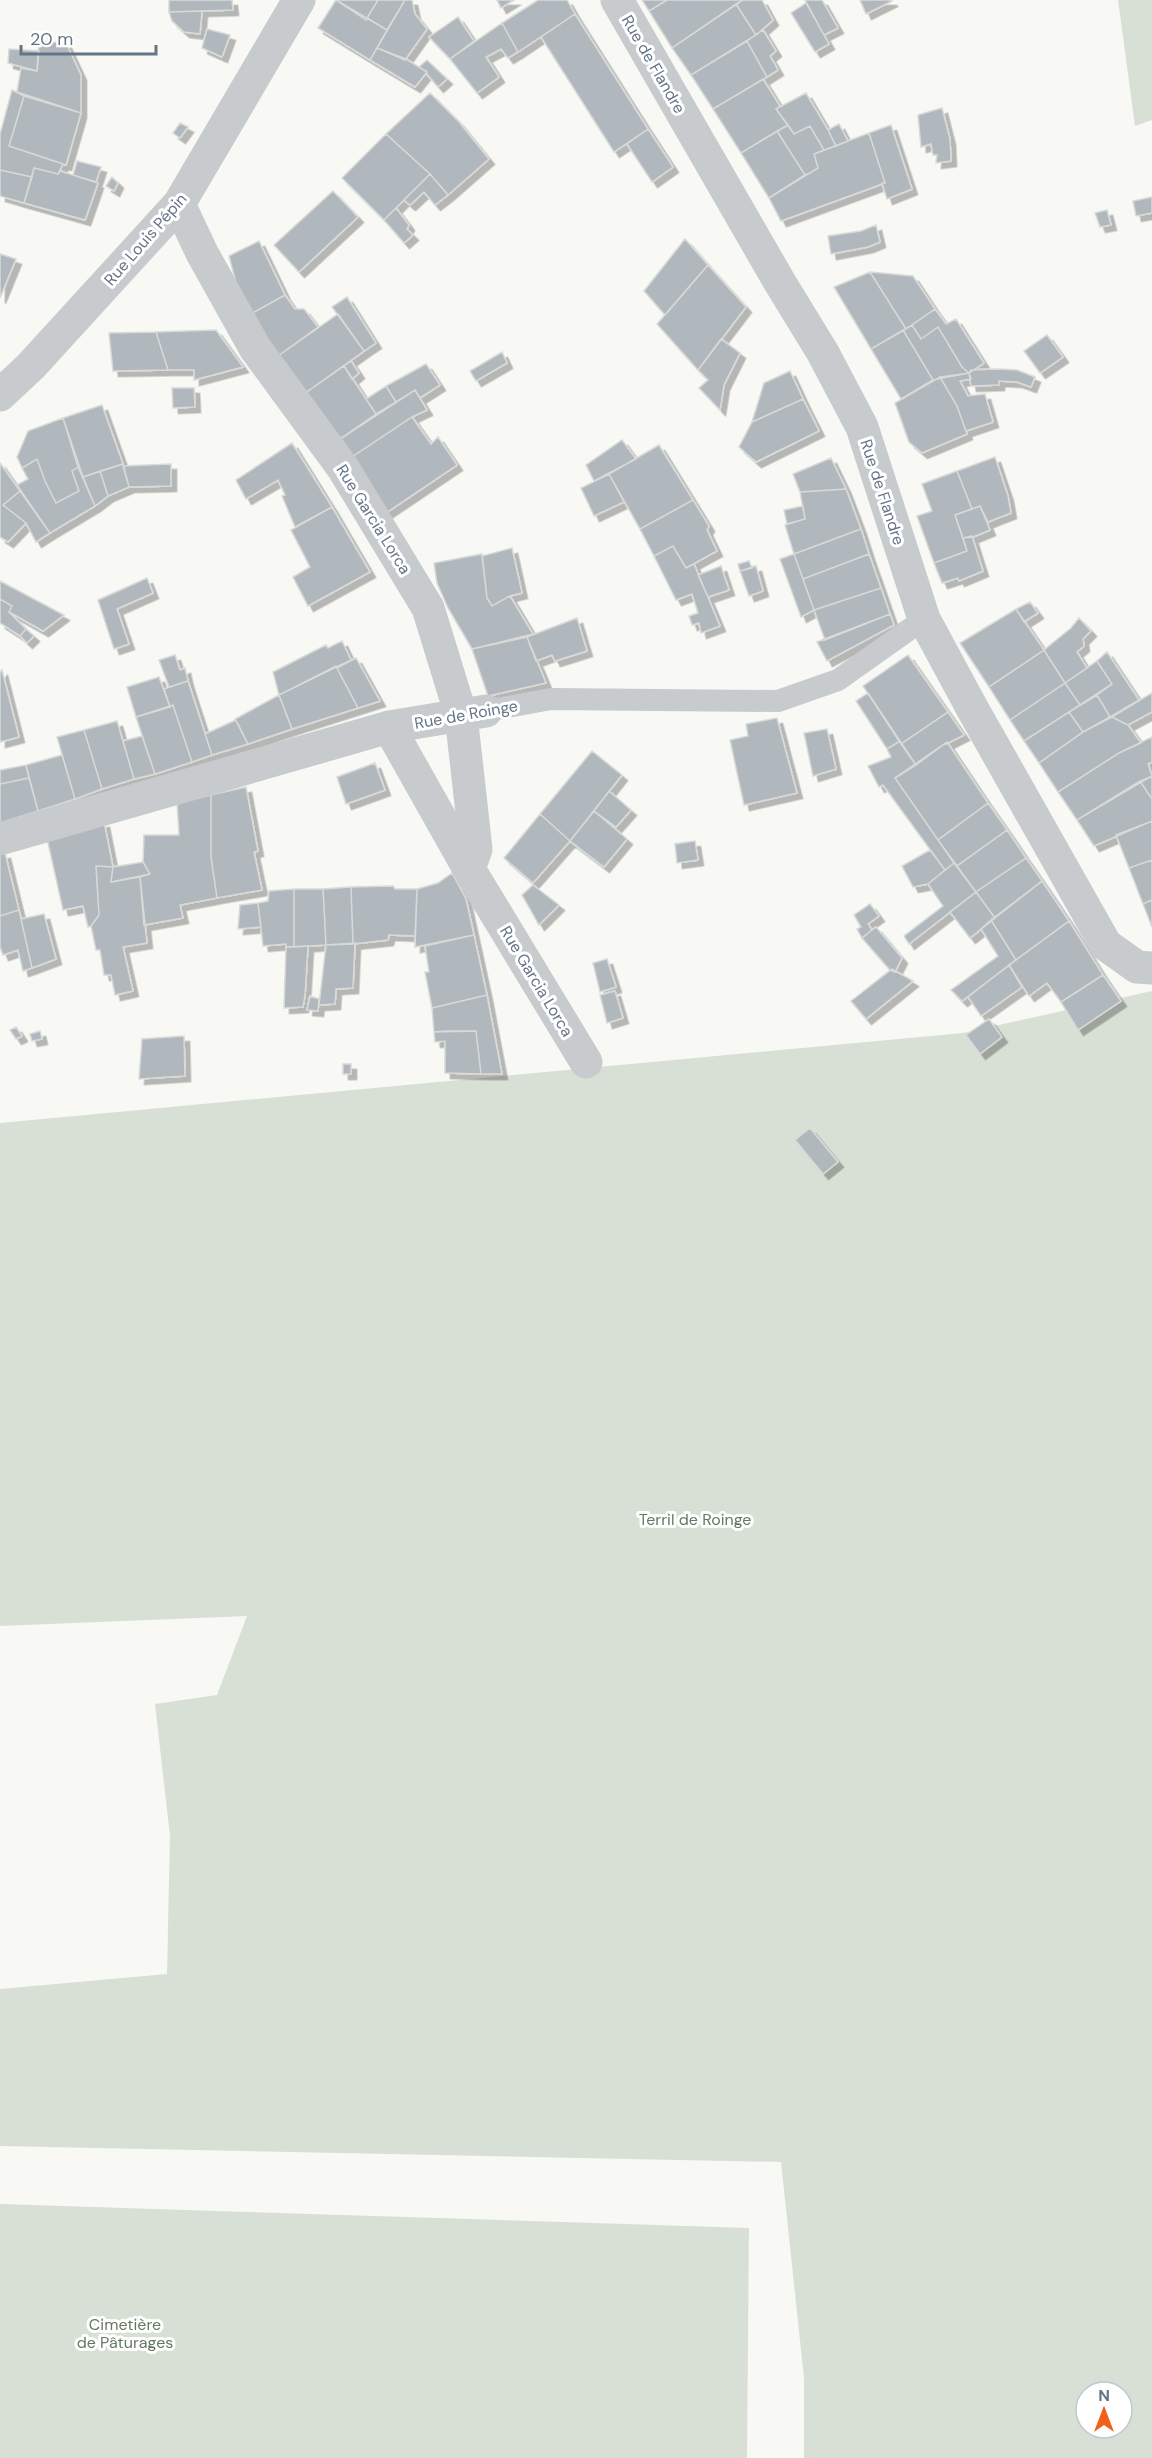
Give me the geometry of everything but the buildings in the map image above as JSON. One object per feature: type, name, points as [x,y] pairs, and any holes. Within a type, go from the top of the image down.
[{"type":"street","name":"Rue Louis Pépin","points":[[0,395],[31,366],[179,204],[299,0]]},
{"type":"street","name":"Rue de Flandre","points":[[617,0],[823,353],[862,427],[924,618],[972,708],[1106,945],[1137,967],[1152,968]]},
{"type":"street","name":"Rue Garcia Lorca","points":[[179,204],[202,254],[255,348],[343,468],[428,608],[473,713],[476,849],[469,869]]},
{"type":"street","name":"Rue de Roinge","points":[[0,839],[389,727],[473,713]]},
{"type":"street","name":"Rue Garcia Lorca","points":[[389,727],[469,869],[586,1062]]},
{"type":"lane","name":"Rue de Roinge","points":[[473,713],[551,699],[778,701],[838,680],[924,618]]},
{"type":"green space","points":[[1118,0],[1152,0],[1152,120],[1135,126]]},
{"type":"green space","name":"Terril de Roinge","points":[[1152,991],[1152,2458],[804,2458],[804,2378],[781,2162],[0,2146],[0,1989],[167,1974],[170,1836],[155,1704],[217,1695],[247,1616],[0,1626],[0,1123],[963,1033]]},
{"type":"green space","name":"Cimetière de Pâturages","points":[[0,2204],[749,2228],[747,2458],[0,2458]]}]
